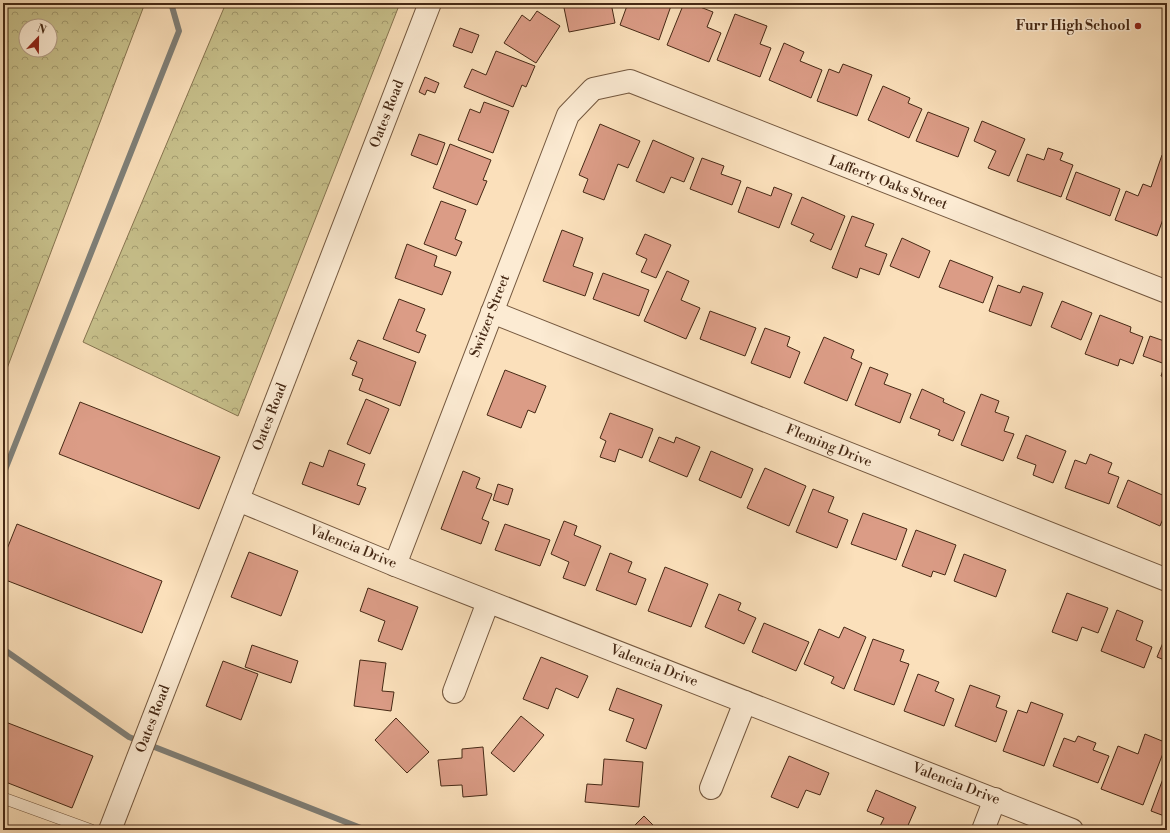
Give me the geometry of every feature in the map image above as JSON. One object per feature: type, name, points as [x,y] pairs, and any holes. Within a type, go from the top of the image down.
[{"type":"street","name":"Oates Road","points":[[110,830],[430,3]]},
{"type":"street","name":"Lafferty Oaks Street","points":[[607,86],[630,81],[1167,292]]},
{"type":"street","name":"Switzer Street","points":[[395,565],[568,115],[593,89],[607,86]]},
{"type":"street","name":"Fleming Drive","points":[[492,312],[1167,580]]},
{"type":"street","name":"Valencia Drive","points":[[238,500],[488,602],[1072,830]]},
{"type":"street","points":[[454,692],[488,602]]},
{"type":"street","points":[[711,788],[746,702]]},
{"type":"street","points":[[984,830],[995,799]]},
{"type":"lane","points":[[3,798],[91,830]]},
{"type":"green space","points":[[3,3],[145,3],[3,379]]},
{"type":"green space","points":[[226,3],[400,3],[238,416],[83,342]]},
{"type":"building","points":[[563,3],[611,3],[615,23],[569,32]]},
{"type":"building","points":[[628,3],[672,3],[659,40],[620,25]]},
{"type":"building","points":[[684,3],[690,3],[713,12],[707,27],[721,33],[709,62],[667,45]]},
{"type":"building","points":[[537,11],[560,26],[536,63],[504,43],[522,15],[530,21]]},
{"type":"building","points":[[735,14],[767,26],[760,44],[771,48],[760,77],[717,60]]},
{"type":"building","points":[[460,28],[479,35],[472,53],[453,46]]},
{"type":"building","points":[[784,43],[804,52],[800,61],[822,70],[811,98],[769,80]]},
{"type":"building","points":[[496,51],[535,66],[526,87],[522,85],[513,107],[464,87],[472,69],[486,75]]},
{"type":"building","points":[[843,64],[872,75],[857,116],[817,101],[829,69],[839,73]]},
{"type":"building","points":[[425,77],[439,83],[435,93],[427,90],[425,95],[419,92]]},
{"type":"building","points":[[883,86],[910,98],[908,103],[922,109],[909,138],[868,120]]},
{"type":"building","points":[[484,102],[509,111],[493,153],[458,140],[470,109],[480,113]]},
{"type":"building","points":[[928,112],[969,128],[958,157],[916,141]]},
{"type":"building","points":[[982,121],[1025,139],[1009,176],[988,168],[996,151],[974,141]]},
{"type":"building","points":[[600,124],[640,141],[628,168],[618,164],[604,200],[583,192],[588,179],[579,175]]},
{"type":"building","points":[[419,134],[445,143],[437,165],[411,155]]},
{"type":"building","points":[[653,140],[694,158],[684,182],[671,177],[664,193],[636,181]]},
{"type":"building","points":[[450,144],[491,160],[483,180],[487,181],[477,205],[433,188]]},
{"type":"building","points":[[1048,148],[1063,153],[1060,160],[1073,165],[1061,197],[1017,181],[1027,154],[1044,160]]},
{"type":"building","points":[[1162,155],[1167,157],[1167,184],[1164,192],[1167,193],[1167,208],[1157,236],[1115,220],[1126,191],[1138,196],[1143,184],[1151,187]]},
{"type":"building","points":[[702,158],[724,166],[721,174],[741,181],[732,205],[690,189]]},
{"type":"building","points":[[1076,172],[1120,189],[1110,216],[1066,199]]},
{"type":"building","points":[[747,187],[771,196],[774,187],[792,194],[779,228],[738,212]]},
{"type":"building","points":[[802,197],[845,216],[831,250],[810,241],[814,234],[791,224]]},
{"type":"building","points":[[441,201],[466,210],[455,239],[462,242],[456,256],[424,244]]},
{"type":"building","points":[[852,216],[874,224],[865,246],[887,254],[879,275],[860,268],[857,278],[832,268]]},
{"type":"building","points":[[562,230],[583,238],[573,266],[593,273],[585,296],[543,281]]},
{"type":"building","points":[[645,234],[671,245],[656,278],[641,272],[647,259],[636,254]]},
{"type":"building","points":[[902,238],[930,251],[919,278],[890,266]]},
{"type":"building","points":[[407,244],[437,256],[434,266],[451,272],[442,295],[395,278]]},
{"type":"building","points":[[950,260],[993,277],[983,303],[939,287]]},
{"type":"building","points":[[667,271],[689,281],[681,300],[700,308],[686,339],[644,321]]},
{"type":"building","points":[[603,273],[649,290],[639,316],[593,299]]},
{"type":"building","points":[[998,285],[1020,293],[1023,286],[1043,293],[1031,326],[989,311]]},
{"type":"building","points":[[399,299],[425,309],[416,331],[426,335],[419,353],[383,339]]},
{"type":"building","points":[[1062,301],[1092,313],[1081,340],[1051,327]]},
{"type":"building","points":[[710,311],[756,328],[745,356],[700,339]]},
{"type":"building","points":[[1100,315],[1131,327],[1130,332],[1143,337],[1133,364],[1120,359],[1118,366],[1085,354]]},
{"type":"building","points":[[765,328],[790,337],[787,346],[800,352],[790,378],[751,363]]},
{"type":"building","points":[[1150,336],[1167,342],[1167,378],[1161,376],[1165,364],[1143,356]]},
{"type":"building","points":[[824,337],[854,350],[851,358],[862,363],[847,401],[804,383]]},
{"type":"building","points":[[358,340],[416,362],[400,406],[359,390],[363,379],[352,375],[357,362],[350,359]]},
{"type":"building","points":[[870,367],[888,374],[884,384],[911,394],[900,423],[855,405]]},
{"type":"building","points":[[505,370],[546,386],[535,413],[528,410],[521,428],[487,415]]},
{"type":"building","points":[[922,389],[944,399],[943,402],[965,412],[953,441],[938,435],[940,430],[910,418]]},
{"type":"building","points":[[981,394],[999,401],[995,412],[1009,417],[1004,431],[1014,434],[1003,461],[961,445]]},
{"type":"building","points":[[366,399],[389,409],[370,454],[347,444]]},
{"type":"building","points":[[80,402],[220,457],[199,509],[59,454]]},
{"type":"building","points":[[610,413],[653,429],[642,458],[619,449],[615,462],[600,457],[606,441],[600,438]]},
{"type":"building","points":[[1026,435],[1066,451],[1053,483],[1033,475],[1036,465],[1017,458]]},
{"type":"building","points":[[659,437],[674,443],[676,437],[700,447],[687,477],[649,461]]},
{"type":"building","points":[[329,450],[365,464],[357,485],[366,488],[359,505],[302,484],[310,462],[323,467]]},
{"type":"building","points":[[711,451],[753,469],[741,498],[699,480]]},
{"type":"building","points":[[1090,454],[1112,463],[1108,473],[1119,477],[1109,504],[1065,488],[1075,460],[1086,464]]},
{"type":"building","points":[[765,468],[806,486],[789,526],[747,508]]},
{"type":"building","points":[[463,471],[480,478],[476,488],[492,494],[482,519],[489,522],[481,544],[441,529]]},
{"type":"building","points":[[1128,480],[1167,497],[1167,509],[1160,526],[1117,507]]},
{"type":"building","points":[[498,484],[513,489],[508,505],[493,500]]},
{"type":"building","points":[[813,489],[834,497],[828,512],[848,520],[837,548],[796,532]]},
{"type":"building","points":[[863,513],[907,529],[896,560],[851,544]]},
{"type":"building","points":[[564,521],[577,526],[574,535],[601,546],[585,586],[563,578],[569,562],[551,554]]},
{"type":"building","points":[[17,524],[162,581],[142,633],[3,579],[3,559]]},
{"type":"building","points":[[505,524],[550,540],[540,566],[495,550]]},
{"type":"building","points":[[916,530],[956,545],[945,575],[933,571],[931,577],[902,566]]},
{"type":"building","points":[[249,552],[298,571],[281,616],[231,597]]},
{"type":"building","points":[[610,553],[632,562],[628,572],[646,579],[636,605],[596,590]]},
{"type":"building","points":[[964,554],[1006,570],[996,597],[954,581]]},
{"type":"building","points":[[665,567],[708,584],[691,627],[648,611]]},
{"type":"building","points":[[368,588],[418,607],[402,650],[378,641],[385,621],[360,611]]},
{"type":"building","points":[[1067,593],[1108,608],[1098,633],[1082,627],[1077,641],[1052,632]]},
{"type":"building","points":[[719,594],[741,603],[738,610],[756,618],[744,644],[705,627]]},
{"type":"building","points":[[1117,610],[1143,621],[1136,640],[1152,647],[1144,668],[1101,651]]},
{"type":"building","points":[[764,623],[809,642],[796,671],[752,652]]},
{"type":"building","points":[[844,627],[866,637],[844,689],[831,683],[834,677],[804,664],[819,629],[839,638]]},
{"type":"building","points":[[1167,633],[1167,661],[1157,657]]},
{"type":"building","points":[[873,639],[904,650],[900,661],[909,664],[894,705],[854,690]]},
{"type":"building","points":[[252,645],[298,661],[291,683],[245,667]]},
{"type":"building","points":[[541,657],[588,676],[578,698],[556,688],[548,709],[523,699]]},
{"type":"building","points":[[360,660],[386,663],[382,691],[394,692],[391,711],[354,706]]},
{"type":"building","points":[[223,661],[258,674],[241,720],[206,706]]},
{"type":"building","points":[[918,674],[939,682],[935,691],[954,699],[944,726],[904,711]]},
{"type":"building","points":[[970,685],[1000,696],[996,707],[1007,711],[996,742],[955,726]]},
{"type":"building","points":[[617,688],[662,705],[646,749],[626,741],[634,719],[609,710]]},
{"type":"building","points":[[1031,702],[1063,714],[1044,766],[1003,751],[1018,710],[1027,713]]},
{"type":"building","points":[[521,716],[544,735],[514,772],[491,753]]},
{"type":"building","points":[[396,718],[429,752],[407,773],[375,740]]},
{"type":"building","points":[[3,721],[93,756],[72,808],[3,781]]},
{"type":"building","points":[[1145,734],[1167,743],[1143,805],[1101,789],[1118,746],[1138,754]]},
{"type":"building","points":[[1078,736],[1096,743],[1093,750],[1109,756],[1098,783],[1053,766],[1064,738],[1075,742]]},
{"type":"building","points":[[483,747],[487,795],[463,797],[462,785],[441,786],[438,760],[462,758],[462,749]]},
{"type":"building","points":[[789,756],[829,773],[820,795],[806,790],[798,808],[771,797]]},
{"type":"building","points":[[604,759],[643,762],[639,807],[585,802],[587,784],[602,785]]},
{"type":"building","points":[[1167,768],[1167,817],[1151,811]]},
{"type":"building","points":[[876,790],[916,807],[906,830],[878,830],[884,818],[867,811]]},
{"type":"building","points":[[644,816],[658,830],[630,830]]},
{"type":"waterway","points":[[3,475],[179,31],[171,3]]},
{"type":"waterway","points":[[3,649],[129,737],[366,830]]},
{"type":"place","name":"Furr High School","points":[[1138,26]]}]
